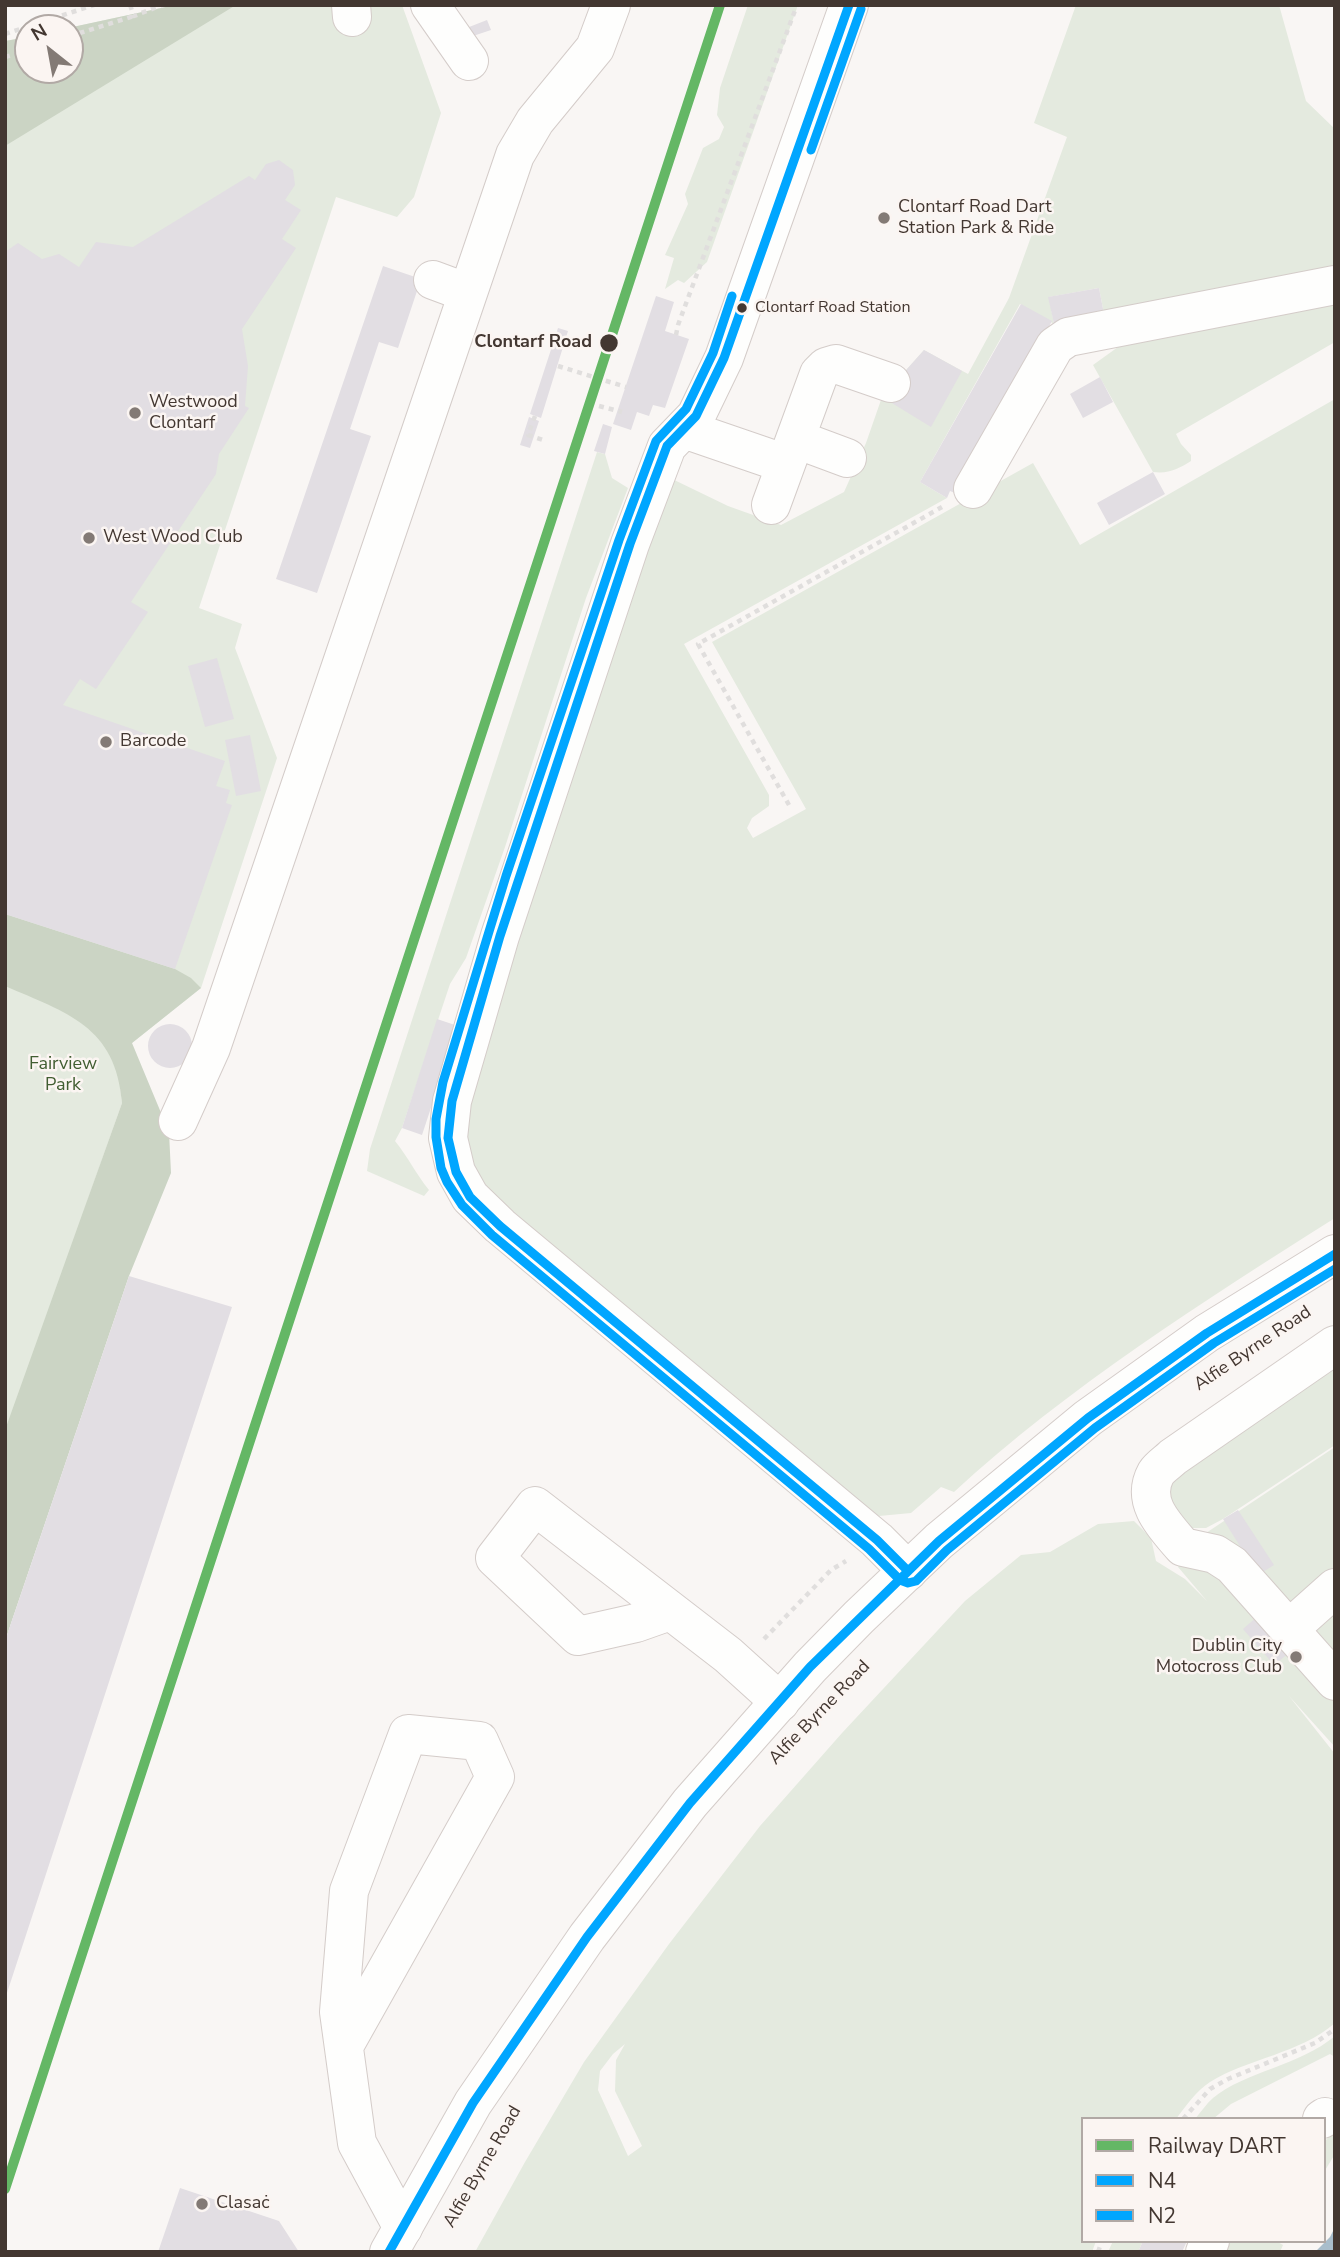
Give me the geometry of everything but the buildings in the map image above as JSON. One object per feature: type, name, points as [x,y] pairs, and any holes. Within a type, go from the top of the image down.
[{"type":"main road","points":[[430,5],[469,61]]},
{"type":"main road","points":[[178,1121],[211,1048],[450,286],[514,155],[535,121],[595,48],[611,5]]},
{"type":"main road","points":[[849,5],[724,358],[696,416],[667,446],[630,544],[500,936],[452,1101],[448,1138],[456,1172],[470,1198],[500,1226],[877,1540],[908,1570]]},
{"type":"main road","points":[[974,489],[1055,346],[1068,337],[1335,285]]},
{"type":"main road","points":[[771,505],[818,374],[826,367],[836,364],[891,383]]},
{"type":"main road","points":[[684,429],[791,451],[847,458]]},
{"type":"main road","name":"Alfie Byrne Road","points":[[396,2240],[473,2103],[587,1937],[690,1803],[859,1617],[939,1541],[1088,1418],[1208,1333],[1335,1254]]},
{"type":"main road","points":[[1335,1345],[1172,1457],[1157,1472],[1151,1490],[1152,1508],[1183,1547],[1215,1554],[1232,1565],[1335,1681]]},
{"type":"main road","points":[[1289,1629],[1335,1588]]},
{"type":"main road","points":[[670,1611],[739,1665],[779,1702]]},
{"type":"main road","points":[[344,2046],[495,1777],[479,1741],[408,1734],[349,1891],[339,2012],[357,2143],[396,2240]]},
{"type":"path","points":[[5,34],[94,5]]},
{"type":"path","points":[[130,5],[134,16]]},
{"type":"path","points":[[84,32],[162,5]]},
{"type":"path","points":[[676,335],[797,5]]},
{"type":"path","points":[[558,366],[626,387]]},
{"type":"path","points":[[598,406],[622,412]]},
{"type":"path","points":[[535,416],[528,435],[546,441]]},
{"type":"path","points":[[789,806],[698,644],[974,489]]},
{"type":"path","points":[[739,1665],[831,1570],[851,1559]]},
{"type":"path","points":[[1185,2117],[1210,2089],[1315,2043],[1335,2029]]},
{"type":"green space","name":"Westwood Clontarf","points":[[175,5],[402,5],[441,113],[414,197],[397,217],[336,197],[199,608],[242,624],[235,648],[277,758],[201,988],[132,1043],[120,1086],[122,1103],[88,1199],[5,1491],[5,41],[14,39],[14,84],[84,84],[84,25]]},
{"type":"green space","points":[[175,5],[236,5],[5,146],[5,41],[14,39],[14,84],[84,84],[84,25]]},
{"type":"green space","points":[[748,5],[798,5],[707,262],[684,283],[678,280],[665,289],[674,258],[665,255],[688,204],[685,194],[703,148],[719,139],[724,127],[717,115],[720,88]]},
{"type":"green space","points":[[1076,5],[1279,5],[1306,101],[1335,129],[1335,267],[1104,314],[1099,288],[1049,297],[1054,324],[1020,304],[920,482],[947,498],[684,644],[769,795],[769,806],[752,818],[747,828],[753,838],[806,809],[712,642],[1033,463],[1080,545],[1335,399],[1335,1218],[1187,1313],[1090,1381],[998,1453],[954,1492],[941,1487],[911,1513],[879,1516],[855,1504],[480,1186],[459,1134],[491,1019],[666,476],[728,506],[781,525],[844,492],[866,443],[882,397],[924,350],[968,374],[1009,298],[1067,137],[1034,123]]},
{"type":"green space","points":[[1335,296],[1335,342],[1176,434],[1191,455],[1191,461],[1173,470],[1153,472],[1093,365],[1118,347],[1149,333]]},
{"type":"green space","points":[[597,452],[605,454],[612,478],[628,488],[586,598],[466,958],[450,984],[402,1128],[395,1141],[429,1190],[424,1196],[367,1171],[370,1149]]},
{"type":"green space","points":[[5,914],[175,969],[191,978],[201,988],[132,1043],[169,1132],[171,1173],[129,1276],[5,1641],[5,1430],[122,1103],[118,1077],[110,1056],[99,1039],[68,1015],[5,986]]},
{"type":"green space","points":[[1335,1362],[1335,1445],[1223,1519],[1206,1528],[1185,1528],[1166,1488],[1179,1468]]},
{"type":"green space","points":[[1335,1447],[1335,1747],[1289,1696],[1335,1754],[1335,2023],[1306,2042],[1210,2082],[1196,2094],[1178,2117],[1081,2117],[1081,2243],[1095,2243],[1092,2252],[475,2252],[584,2062],[669,1944],[760,1826],[965,1601],[1021,1555],[1050,1552],[1098,1524],[1134,1521],[1151,1538],[1156,1561],[1185,1579],[1207,1601],[1178,1567],[1197,1539]],"holes":[[[625,2044],[616,2060],[615,2091],[642,2146],[628,2156],[598,2090],[600,2071]]]},
{"type":"green space","points":[[1335,2036],[1335,2057],[1330,2054],[1231,2104],[1215,2117],[1197,2117],[1210,2100],[1226,2089],[1321,2046]]},
{"type":"green space","points":[[1330,2133],[1335,2136],[1335,2154],[1326,2169],[1326,2140]]},
{"type":"green space","points":[[1112,2243],[1142,2243],[1138,2252],[1108,2252]]},
{"type":"green space","points":[[1221,2243],[1283,2245],[1280,2252],[1217,2252]]},
{"type":"water","points":[[1335,2227],[1335,2252],[1315,2252],[1326,2243]]},
{"type":"rail line","name":"DART","points":[[5,2189],[720,5]]},
{"type":"transit line","name":"N4","points":[[849,5],[724,358],[696,416],[667,446],[630,544],[500,936],[452,1101],[448,1138],[456,1172],[470,1197],[500,1226],[877,1540],[908,1571]]},
{"type":"transit line","name":"N2","points":[[811,150],[861,9]]},
{"type":"transit line","name":"N2","points":[[732,296],[713,353],[686,409],[656,441],[619,540],[506,876],[443,1082],[436,1119],[436,1137],[441,1168],[447,1182],[462,1205],[492,1235],[869,1549],[900,1580],[908,1583],[916,1581],[947,1550],[1095,1428],[1214,1343],[1335,1269]]},
{"type":"transit line","name":"N4","points":[[389,2252],[473,2103],[587,1937],[690,1803],[810,1667],[939,1541],[1088,1418],[1207,1333],[1335,1254]]},
{"type":"place","name":"Clontarf Road Dart Station Park & Ride","points":[[884,218]]},
{"type":"place","name":"Clontarf Road Station","points":[[742,308]]},
{"type":"place","name":"Clontarf Road","points":[[609,343]]},
{"type":"place","name":"Westwood Clontarf","points":[[135,413]]},
{"type":"place","name":"West Wood Club","points":[[89,538]]},
{"type":"place","name":"Barcode","points":[[106,742]]},
{"type":"place","name":"Dublin City Motocross Club","points":[[1296,1657]]},
{"type":"place","name":"Clasaċ","points":[[202,2204]]},
{"type":"park label","name":"Fairview Park","points":[[63,1075]]}]
